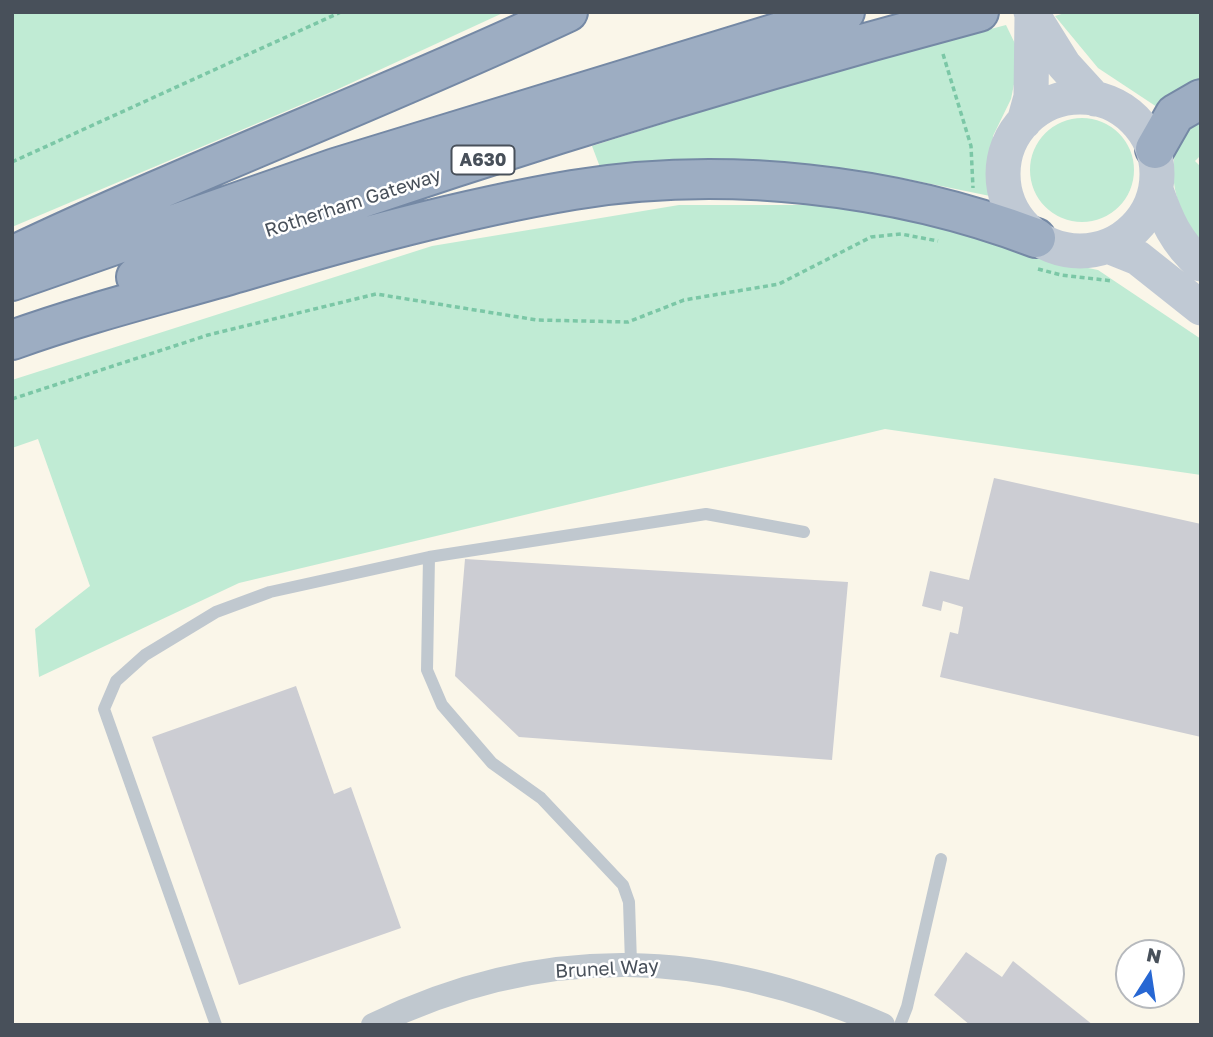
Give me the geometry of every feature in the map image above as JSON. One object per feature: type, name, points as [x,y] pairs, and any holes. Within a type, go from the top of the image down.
[{"type":"highway","points":[[12,256],[123,203],[394,92],[568,12]]},
{"type":"highway","name":"Rotherham Gateway","points":[[12,282],[335,168],[845,12]]},
{"type":"highway","name":"Rotherham Gateway","points":[[12,321],[341,206],[685,95],[969,15]]},
{"type":"highway","points":[[1154,149],[1175,114],[1201,99]]},
{"type":"highway","points":[[12,340],[305,253],[525,200],[575,190],[639,183],[688,180],[856,190],[966,214],[1036,238]]},
{"type":"main road","points":[[1032,14],[1063,65],[1095,99]]},
{"type":"main road","points":[[1024,122],[1031,97],[1032,14]]},
{"type":"main road","points":[[1156,190],[1146,213],[1130,233],[1108,246],[1079,252],[1049,245],[1036,238],[1018,221],[1006,199],[1002,175],[1006,150],[1024,122],[1035,111],[1057,101],[1079,97],[1095,99],[1121,109],[1138,124],[1154,149],[1156,190],[1172,230],[1201,264]]},
{"type":"main road","points":[[1108,246],[1138,258],[1201,307]]},
{"type":"street","name":"Brunel Way","points":[[373,1025],[415,1004],[460,989],[527,973],[631,963],[692,967],[760,980],[823,998],[883,1025]]},
{"type":"lane","points":[[216,1025],[104,709],[116,681],[145,655],[216,611],[270,592],[429,557],[706,514],[804,532]]},
{"type":"lane","points":[[429,557],[427,670],[442,705],[492,763],[541,799],[623,886],[629,902],[631,963]]},
{"type":"lane","points":[[900,1025],[907,1007],[941,859]]},
{"type":"path","points":[[12,162],[341,12]]},
{"type":"path","points":[[12,399],[208,335],[376,293],[537,320],[628,322],[684,300],[779,284],[871,237],[901,234],[947,243]]},
{"type":"shaded area","points":[[489,12],[1201,12],[1201,1025],[12,1025],[12,207]]},
{"type":"green space","points":[[12,12],[505,12],[336,90],[12,227]]},
{"type":"green space","points":[[1068,12],[1201,12],[1201,84],[1157,107],[1098,68],[1055,16]]},
{"type":"green space","points":[[1006,25],[1020,54],[1011,99],[993,136],[990,196],[897,177],[778,161],[603,175],[592,146],[833,70]]},
{"type":"green space","points":[[1201,113],[1201,155],[1195,161],[1201,167],[1201,240],[1192,230],[1179,204],[1173,175],[1177,147],[1183,134]]},
{"type":"green space","points":[[1082,118],[1102,122],[1119,133],[1130,150],[1134,170],[1130,190],[1119,207],[1102,218],[1082,222],[1062,218],[1045,207],[1034,190],[1030,170],[1034,150],[1045,133],[1062,122]]},
{"type":"green space","points":[[679,205],[828,205],[941,224],[1024,255],[1098,270],[1201,339],[1201,475],[885,429],[239,583],[39,677],[35,629],[90,586],[38,439],[12,448],[12,380],[432,246]]},
{"type":"building","points":[[994,478],[1201,524],[1201,737],[940,677],[950,632],[958,634],[963,607],[943,601],[941,611],[922,606],[930,571],[969,580]]},
{"type":"building","points":[[465,559],[848,582],[832,760],[519,737],[455,676]]},
{"type":"building","points":[[296,686],[334,794],[351,787],[401,928],[239,985],[152,737]]},
{"type":"building","points":[[966,952],[1002,977],[1013,961],[1093,1025],[970,1025],[934,995]]}]
